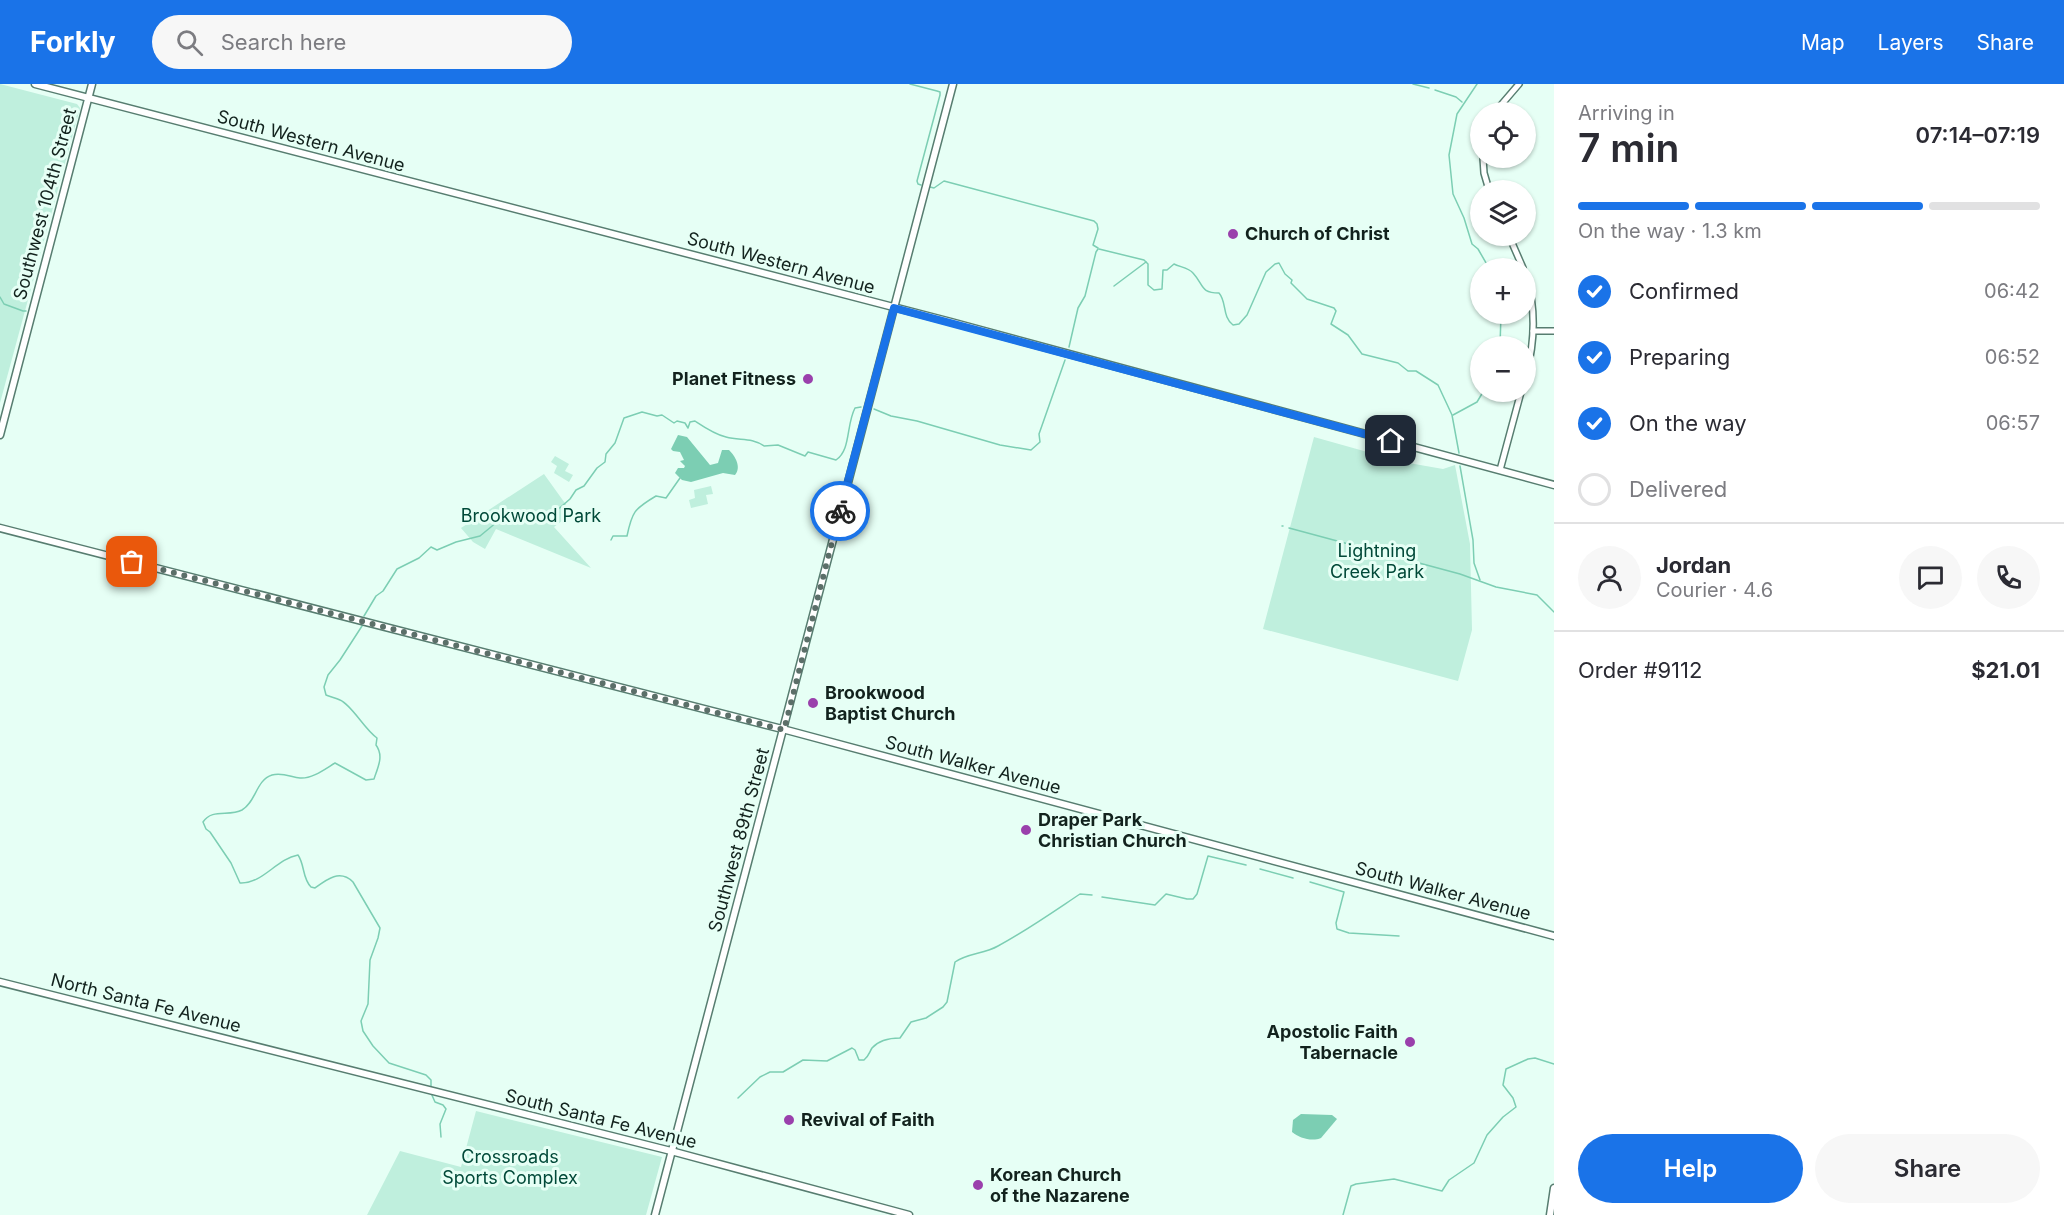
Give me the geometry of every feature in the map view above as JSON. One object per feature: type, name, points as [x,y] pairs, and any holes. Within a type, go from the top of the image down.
[{"type":"main road","name":"South Western Avenue","points":[[35,84],[894,308],[1554,485]]},
{"type":"main road","name":"Southwest 104th Street","points":[[0,435],[92,84]]},
{"type":"main road","name":"Southwest 89th Street","points":[[655,1215],[954,84]]},
{"type":"main road","name":"South Walker Avenue","points":[[0,528],[784,730],[1554,936]]},
{"type":"main road","name":"North Santa Fe Avenue","points":[[0,981],[285,1054]]},
{"type":"main road","name":"South Santa Fe Avenue","points":[[285,1054],[672,1151],[909,1215]]},
{"type":"main road","points":[[1550,1215],[1554,1188]]},
{"type":"street","points":[[1504,102],[1519,84]]},
{"type":"street","points":[[1532,336],[1533,324]]},
{"type":"street","points":[[1533,331],[1554,331]]},
{"type":"street","points":[[1500,470],[1518,402]]},
{"type":"green space","points":[[0,84],[77,104],[80,108],[0,403]]},
{"type":"green space","name":"Lightning Creek Park","points":[[1314,437],[1403,462],[1443,469],[1455,465],[1470,544],[1472,630],[1458,681],[1263,629]]},
{"type":"green space","points":[[555,456],[569,464],[565,471],[573,475],[569,482],[554,473],[557,466],[551,462]]},
{"type":"green space","name":"Brookwood Park","points":[[544,474],[572,513],[554,527],[591,568],[496,529],[485,549],[473,542],[461,528]]},
{"type":"green space","points":[[711,486],[713,494],[706,495],[708,504],[691,508],[689,500],[695,498],[694,490]]},
{"type":"green space","name":"Crossroads Sports Complex","points":[[476,1111],[662,1157],[646,1215],[367,1215],[400,1151],[461,1167]]},
{"type":"shaded area","points":[[678,435],[687,437],[710,465],[718,463],[722,450],[729,450],[738,465],[737,472],[735,475],[723,473],[691,482],[682,480],[675,473],[678,468],[684,468],[685,466],[680,461],[684,460],[680,452],[671,449]]},
{"type":"shaded area","points":[[1301,1114],[1332,1115],[1337,1119],[1321,1138],[1302,1138],[1292,1132],[1293,1120]]},
{"type":"waterway","points":[[910,84],[940,92],[917,181],[921,185]]},
{"type":"waterway","points":[[1413,84],[1429,88]]},
{"type":"waterway","points":[[1477,84],[1457,114],[1449,155],[1453,194],[1472,244],[1483,258]]},
{"type":"waterway","points":[[1435,90],[1456,97],[1462,102]]},
{"type":"waterway","points":[[930,187],[934,188],[944,181],[1094,221],[1098,229],[1093,245],[1098,248]]},
{"type":"waterway","points":[[1069,347],[1078,308],[1085,296],[1098,249]]},
{"type":"waterway","points":[[1099,249],[1144,260],[1148,264],[1148,285],[1154,290],[1162,289],[1163,270],[1167,270],[1174,264],[1189,270],[1205,290],[1219,293],[1227,318],[1233,325],[1239,324],[1247,315],[1266,272],[1279,263],[1285,274],[1292,280],[1291,283],[1307,299],[1334,308],[1336,311],[1331,324],[1348,335],[1362,354],[1398,363],[1408,371],[1416,371],[1438,385],[1452,415],[1459,453]]},
{"type":"waterway","points":[[1114,286],[1146,262]]},
{"type":"waterway","points":[[0,297],[4,304],[26,311]]},
{"type":"waterway","points":[[1500,336],[1501,324]]},
{"type":"waterway","points":[[874,409],[891,416],[917,421],[1000,445],[1031,450],[1040,442],[1039,434],[1065,360]]},
{"type":"waterway","points":[[1453,415],[1477,402]]},
{"type":"waterway","points":[[364,616],[397,569],[419,558],[431,547],[437,550],[480,536],[503,517],[528,521],[547,519],[570,499],[576,490],[584,486],[597,468],[605,462],[606,454],[615,443],[624,418],[642,412],[662,415],[674,423],[677,421],[685,423],[688,428],[690,422],[695,421],[726,437],[750,440],[764,446],[778,445],[805,456],[808,452],[836,460],[844,450],[855,408],[861,407]]},
{"type":"waterway","points":[[1460,466],[1473,540],[1474,563],[1480,580]]},
{"type":"waterway","points":[[611,540],[613,536],[627,536],[638,508],[656,496],[666,498],[680,478]]},
{"type":"waterway","points":[[1289,528],[1460,574],[1496,587],[1537,595],[1554,612]]},
{"type":"waterway","points":[[362,626],[328,675],[324,687],[326,695],[345,703],[377,738],[376,745],[380,757],[374,779],[366,780],[335,763],[305,778],[283,774],[272,775],[263,781],[242,810],[211,815],[203,822],[231,863],[240,883],[256,880],[283,861],[298,855],[306,880],[311,887],[315,888],[338,876],[343,876],[353,882],[380,928],[370,960],[368,1004],[361,1021],[363,1031],[389,1063],[426,1075],[431,1080],[431,1088]]},
{"type":"waterway","points":[[1102,897],[1155,905],[1166,894],[1193,899],[1197,894],[1208,856],[1246,865]]},
{"type":"waterway","points":[[1260,869],[1293,878]]},
{"type":"waterway","points":[[1310,882],[1344,892],[1336,923],[1337,929],[1349,933],[1399,936]]},
{"type":"waterway","points":[[738,1098],[760,1077],[770,1072],[783,1072],[803,1060],[827,1061],[852,1048],[859,1060],[864,1060],[878,1043],[900,1038],[911,1022],[926,1018],[943,1007],[947,1002],[955,962],[998,946],[1080,894],[1092,895]]},
{"type":"waterway","points":[[1343,1215],[1351,1186],[1356,1184],[1394,1179],[1442,1191],[1449,1180],[1474,1163],[1487,1135],[1503,1117],[1516,1107],[1513,1098],[1503,1085],[1506,1069],[1535,1058],[1554,1064]]},
{"type":"waterway","points":[[431,1093],[435,1102],[446,1109],[440,1124],[441,1137]]},
{"type":"way so far","points":[[132,562],[784,730],[840,511]]},
{"type":"place","name":"Church of Christ","points":[[1233,234]]},
{"type":"place","name":"Planet Fitness","points":[[808,379]]},
{"type":"place","name":"Brookwood Baptist Church","points":[[813,703]]},
{"type":"place","name":"Draper Park Christian Church","points":[[1026,830]]},
{"type":"place","name":"Apostolic Faith Tabernacle","points":[[1410,1042]]},
{"type":"place","name":"Revival of Faith","points":[[789,1120]]},
{"type":"place","name":"Korean Church of the Nazarene","points":[[978,1185]]},
{"type":"route","points":[[840,511],[894,308],[1391,441]]}]
